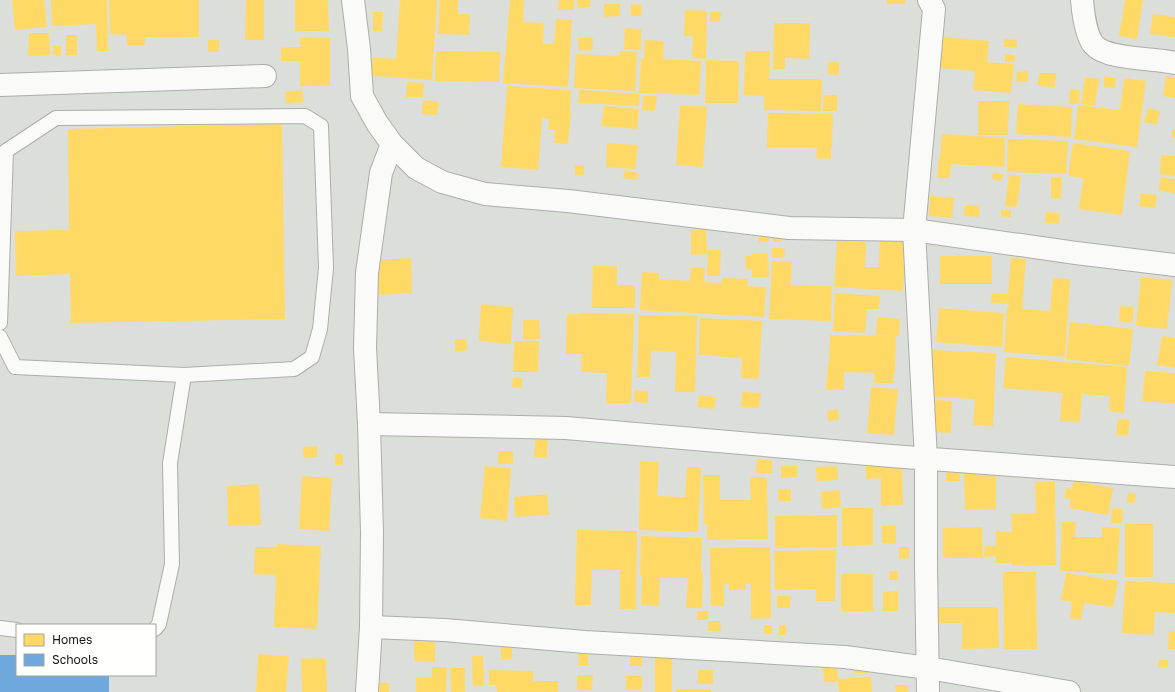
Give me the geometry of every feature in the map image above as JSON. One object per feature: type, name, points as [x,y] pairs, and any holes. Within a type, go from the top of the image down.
[{"type":"street","points":[[353,0],[359,49],[362,96],[377,123],[392,144],[416,168],[442,182],[486,194],[568,201],[789,228],[914,230],[1076,253],[1175,265]]},
{"type":"street","points":[[928,692],[926,459],[914,230],[934,9],[929,0]]},
{"type":"street","points":[[1082,0],[1084,21],[1092,44],[1098,49],[1119,56],[1175,63]]},
{"type":"street","points":[[0,85],[265,76]]},
{"type":"street","points":[[367,692],[371,627],[372,532],[365,348],[367,273],[381,173],[392,144]]},
{"type":"street","points":[[369,424],[566,428],[926,459],[1175,477]]},
{"type":"street","points":[[371,627],[444,630],[585,642],[845,657],[928,668],[1069,692]]},
{"type":"lane","points":[[0,323],[6,151],[56,118],[305,116],[321,126],[325,260],[320,329],[312,357],[294,369],[184,375],[14,367],[0,337]]},
{"type":"lane","points":[[156,628],[159,624],[172,564],[170,463],[184,375]]},
{"type":"lane","points":[[0,628],[16,630]]},
{"type":"building: Homes","points":[[12,0],[44,0],[47,27],[15,30]]},
{"type":"building: Homes","points":[[51,0],[107,0],[108,51],[97,51],[96,24],[52,26]]},
{"type":"building: Homes","points":[[109,0],[199,0],[199,37],[145,37],[145,45],[127,45],[127,35],[110,34]]},
{"type":"building: Homes","points":[[246,0],[264,0],[264,40],[245,40]]},
{"type":"building: Homes","points":[[295,0],[328,0],[329,31],[295,31]]},
{"type":"building: Homes","points":[[400,0],[437,0],[432,80],[371,76],[373,57],[396,59]]},
{"type":"building: Homes","points":[[440,0],[458,0],[458,14],[470,14],[469,35],[438,34]]},
{"type":"building: Homes","points":[[510,0],[524,0],[523,22],[544,23],[543,44],[554,44],[556,19],[572,20],[568,87],[503,83]]},
{"type":"building: Homes","points":[[559,0],[574,0],[574,10],[558,10]]},
{"type":"building: Homes","points":[[577,0],[590,0],[590,7],[578,8]]},
{"type":"building: Homes","points":[[887,0],[905,0],[905,4],[887,4]]},
{"type":"building: Homes","points":[[1125,0],[1143,0],[1137,39],[1119,36]]},
{"type":"building: Homes","points":[[604,4],[620,4],[620,16],[604,17]]},
{"type":"building: Homes","points":[[631,4],[642,5],[641,16],[631,16]]},
{"type":"building: Homes","points":[[685,10],[707,11],[706,59],[692,58],[693,36],[684,36]]},
{"type":"building: Homes","points":[[373,12],[383,12],[382,31],[373,31]]},
{"type":"building: Homes","points":[[710,12],[721,12],[720,22],[710,22]]},
{"type":"building: Homes","points":[[1153,14],[1175,17],[1175,37],[1150,34]]},
{"type":"building: Homes","points":[[774,23],[810,23],[809,59],[785,58],[785,69],[773,69]]},
{"type":"building: Homes","points":[[625,28],[641,29],[641,50],[624,49]]},
{"type":"building: Homes","points":[[29,33],[49,33],[50,55],[28,56]]},
{"type":"building: Homes","points":[[66,35],[77,35],[77,55],[66,55]]},
{"type":"building: Homes","points":[[300,37],[330,38],[330,86],[300,86],[300,61],[281,61],[281,47],[300,47]]},
{"type":"building: Homes","points":[[943,37],[989,41],[987,62],[1014,64],[1011,93],[973,90],[975,71],[940,68]]},
{"type":"building: Homes","points":[[579,38],[593,38],[592,51],[578,50]]},
{"type":"building: Homes","points":[[1004,39],[1017,40],[1017,47],[1004,47]]},
{"type":"building: Homes","points":[[208,40],[219,40],[219,52],[208,52]]},
{"type":"building: Homes","points":[[645,40],[664,41],[663,59],[701,61],[699,95],[639,93],[641,58],[644,59]]},
{"type":"building: Homes","points":[[53,46],[61,46],[61,56],[53,55]]},
{"type":"building: Homes","points":[[436,51],[500,52],[499,82],[435,81]]},
{"type":"building: Homes","points":[[620,51],[637,52],[635,91],[574,88],[576,54],[619,56]]},
{"type":"building: Homes","points":[[745,51],[770,51],[769,79],[822,79],[821,111],[764,110],[764,96],[744,95]]},
{"type":"building: Homes","points":[[1005,54],[1015,55],[1015,62],[1005,62]]},
{"type":"building: Homes","points":[[706,60],[739,61],[738,103],[705,103]]},
{"type":"building: Homes","points":[[828,62],[839,62],[839,75],[828,74]]},
{"type":"building: Homes","points":[[1028,71],[1028,82],[1016,82],[1017,72]]},
{"type":"building: Homes","points":[[1039,73],[1056,73],[1055,87],[1038,86]]},
{"type":"building: Homes","points":[[1104,76],[1116,78],[1115,88],[1104,87]]},
{"type":"building: Homes","points":[[1166,76],[1175,77],[1175,98],[1163,96]]},
{"type":"building: Homes","points":[[1085,77],[1099,79],[1095,106],[1081,104]]},
{"type":"building: Homes","points":[[1124,78],[1146,81],[1137,147],[1074,139],[1078,105],[1120,110]]},
{"type":"building: Homes","points":[[407,82],[424,83],[423,97],[406,97]]},
{"type":"building: Homes","points":[[507,86],[571,90],[571,113],[568,144],[554,143],[555,130],[548,130],[549,119],[542,118],[538,170],[501,167]]},
{"type":"building: Homes","points":[[1070,89],[1080,90],[1079,104],[1069,104]]},
{"type":"building: Homes","points":[[302,90],[304,102],[286,104],[285,92]]},
{"type":"building: Homes","points":[[579,90],[640,94],[639,106],[578,103]]},
{"type":"building: Homes","points":[[824,95],[837,95],[837,111],[823,111]]},
{"type":"building: Homes","points":[[643,96],[657,96],[655,111],[642,110]]},
{"type":"building: Homes","points":[[423,100],[439,102],[437,115],[422,114]]},
{"type":"building: Homes","points":[[978,101],[1009,101],[1008,135],[978,135]]},
{"type":"building: Homes","points":[[1018,104],[1072,107],[1071,137],[1016,134]]},
{"type":"building: Homes","points":[[680,105],[707,107],[703,167],[676,165]]},
{"type":"building: Homes","points":[[604,106],[639,109],[637,129],[601,126]]},
{"type":"building: Homes","points":[[1148,108],[1160,111],[1157,125],[1144,122]]},
{"type":"building: Homes","points":[[768,113],[833,114],[831,159],[816,158],[817,147],[767,147]]},
{"type":"building: Homes","points":[[282,124],[285,319],[71,323],[70,274],[16,276],[15,231],[69,230],[68,129]]},
{"type":"building: Homes","points":[[1173,129],[1175,129],[1175,138],[1171,137]]},
{"type":"building: Homes","points":[[942,134],[1005,138],[1004,167],[951,164],[950,178],[937,178]]},
{"type":"building: Homes","points":[[1008,139],[1068,141],[1066,174],[1007,172]]},
{"type":"building: Homes","points":[[607,143],[638,145],[635,169],[606,167]]},
{"type":"building: Homes","points":[[1073,143],[1130,151],[1122,215],[1079,209],[1083,178],[1068,176]]},
{"type":"building: Homes","points":[[1161,155],[1175,156],[1175,176],[1160,174]]},
{"type":"building: Homes","points":[[575,165],[584,165],[584,175],[575,175]]},
{"type":"building: Homes","points":[[625,170],[638,173],[637,180],[623,178]]},
{"type":"building: Homes","points":[[993,173],[1003,174],[1002,181],[992,179]]},
{"type":"building: Homes","points":[[1009,175],[1021,176],[1017,207],[1005,206]]},
{"type":"building: Homes","points":[[1051,177],[1062,177],[1061,199],[1051,198]]},
{"type":"building: Homes","points":[[1161,177],[1175,179],[1175,193],[1159,190]]},
{"type":"building: Homes","points":[[1141,193],[1157,195],[1155,208],[1139,206]]},
{"type":"building: Homes","points":[[930,196],[954,198],[952,218],[929,216]]},
{"type":"building: Homes","points":[[965,205],[980,206],[979,217],[964,216]]},
{"type":"building: Homes","points":[[1001,210],[1011,210],[1011,217],[1001,217]]},
{"type":"building: Homes","points":[[1046,212],[1060,213],[1059,224],[1045,223]]},
{"type":"building: Homes","points":[[706,229],[707,254],[691,255],[691,230]]},
{"type":"building: Homes","points":[[769,231],[769,242],[759,242],[758,232]]},
{"type":"building: Homes","points":[[782,231],[782,242],[773,242],[773,232]]},
{"type":"building: Homes","points":[[837,241],[866,242],[865,267],[879,267],[880,241],[906,242],[903,291],[834,287]]},
{"type":"building: Homes","points":[[772,248],[784,248],[785,257],[772,258]]},
{"type":"building: Homes","points":[[708,250],[721,250],[720,276],[707,276]]},
{"type":"building: Homes","points":[[752,254],[768,254],[769,277],[752,277],[752,269],[746,270],[745,256],[752,256]]},
{"type":"building: Homes","points":[[940,256],[992,256],[992,284],[940,284]]},
{"type":"building: Homes","points":[[411,258],[412,293],[379,295],[377,260]]},
{"type":"building: Homes","points":[[1011,258],[1026,259],[1022,309],[1050,311],[1053,278],[1070,279],[1065,357],[1004,352],[1007,308],[1009,304],[991,303],[992,293],[1008,294]]},
{"type":"building: Homes","points":[[772,261],[792,261],[791,285],[832,286],[831,321],[769,319]]},
{"type":"building: Homes","points":[[593,266],[617,266],[617,285],[635,285],[635,308],[592,308]]},
{"type":"building: Homes","points":[[691,267],[705,268],[704,282],[722,283],[722,278],[748,279],[747,286],[766,287],[764,317],[640,310],[642,272],[659,273],[659,279],[690,281]]},
{"type":"building: Homes","points":[[1141,277],[1172,280],[1167,329],[1136,326]]},
{"type":"building: Homes","points":[[835,293],[880,296],[879,309],[867,309],[865,333],[833,331]]},
{"type":"building: Homes","points":[[481,304],[513,307],[511,344],[479,341]]},
{"type":"building: Homes","points":[[1120,306],[1134,307],[1132,323],[1119,321]]},
{"type":"building: Homes","points":[[939,308],[1004,313],[1002,347],[936,342]]},
{"type":"building: Homes","points":[[567,314],[634,314],[631,403],[606,403],[607,373],[581,372],[582,354],[566,354]]},
{"type":"building: Homes","points":[[639,315],[697,316],[695,392],[675,392],[676,352],[651,351],[650,377],[637,377]]},
{"type":"building: Homes","points":[[877,317],[900,319],[899,336],[896,336],[895,373],[893,383],[874,383],[875,373],[844,372],[844,390],[826,390],[830,335],[892,336],[876,335]]},
{"type":"building: Homes","points":[[700,318],[762,321],[759,379],[741,378],[742,358],[699,355]]},
{"type":"building: Homes","points":[[523,320],[539,320],[540,339],[523,339]]},
{"type":"building: Homes","points":[[1070,322],[1133,329],[1129,366],[1066,359]]},
{"type":"building: Homes","points":[[1162,336],[1175,338],[1175,368],[1157,365]]},
{"type":"building: Homes","points":[[455,339],[466,339],[467,351],[455,351]]},
{"type":"building: Homes","points":[[514,341],[539,341],[538,372],[513,372]]},
{"type":"building: Homes","points":[[933,350],[996,353],[993,426],[973,425],[975,399],[931,397]]},
{"type":"building: Homes","points":[[1006,357],[1127,367],[1124,413],[1109,411],[1110,396],[1082,394],[1080,422],[1060,421],[1062,393],[1003,388]]},
{"type":"building: Homes","points":[[1145,371],[1175,373],[1175,404],[1142,401]]},
{"type":"building: Homes","points":[[513,377],[522,378],[522,388],[512,387]]},
{"type":"building: Homes","points":[[871,387],[898,389],[894,435],[867,433]]},
{"type":"building: Homes","points":[[635,390],[648,391],[648,403],[634,402]]},
{"type":"building: Homes","points":[[742,392],[761,393],[759,408],[741,407]]},
{"type":"building: Homes","points":[[699,395],[716,397],[714,409],[697,407]]},
{"type":"building: Homes","points":[[932,400],[952,401],[951,433],[931,432]]},
{"type":"building: Homes","points":[[838,409],[839,420],[828,421],[827,411]]},
{"type":"building: Homes","points":[[1118,419],[1130,420],[1128,436],[1116,435]]},
{"type":"building: Homes","points":[[536,432],[548,432],[547,458],[534,457]]},
{"type":"building: Homes","points":[[317,446],[317,457],[304,458],[303,447]]},
{"type":"building: Homes","points":[[498,451],[513,451],[513,464],[498,464]]},
{"type":"building: Homes","points":[[335,454],[343,454],[343,465],[335,465]]},
{"type":"building: Homes","points":[[757,459],[772,460],[772,473],[756,473]]},
{"type":"building: Homes","points":[[902,460],[903,505],[881,506],[881,478],[866,479],[866,461]]},
{"type":"building: Homes","points":[[640,461],[659,462],[657,496],[685,497],[687,467],[701,467],[698,532],[639,530]]},
{"type":"building: Homes","points":[[485,466],[511,468],[507,521],[480,518]]},
{"type":"building: Homes","points":[[781,466],[797,466],[798,477],[781,478]]},
{"type":"building: Homes","points":[[837,466],[838,480],[817,481],[816,467]]},
{"type":"building: Homes","points":[[946,467],[959,467],[960,481],[946,481]]},
{"type":"building: Homes","points":[[996,473],[996,509],[965,510],[964,474]]},
{"type":"building: Homes","points":[[703,475],[720,475],[720,500],[751,500],[750,477],[767,477],[768,539],[707,540],[707,524],[704,524]]},
{"type":"building: Homes","points":[[302,476],[332,478],[329,531],[299,529]]},
{"type":"building: Homes","points":[[1055,481],[1056,565],[1012,566],[1012,563],[996,563],[996,556],[984,557],[985,546],[996,546],[996,531],[1012,532],[1011,514],[1036,513],[1035,482]]},
{"type":"building: Homes","points":[[1074,481],[1113,488],[1108,515],[1069,508],[1071,499],[1064,498],[1066,488],[1072,489]]},
{"type":"building: Homes","points":[[259,484],[261,525],[228,526],[227,486]]},
{"type":"building: Homes","points":[[778,489],[791,489],[791,501],[778,501]]},
{"type":"building: Homes","points":[[840,490],[841,507],[822,509],[821,492]]},
{"type":"building: Homes","points":[[1128,493],[1136,494],[1135,503],[1127,502]]},
{"type":"building: Homes","points":[[547,494],[549,515],[515,517],[514,497]]},
{"type":"building: Homes","points":[[842,508],[873,508],[873,545],[842,546]]},
{"type":"building: Homes","points":[[1112,508],[1123,509],[1122,523],[1111,523]]},
{"type":"building: Homes","points":[[837,515],[837,547],[775,548],[775,516]]},
{"type":"building: Homes","points":[[1062,522],[1076,522],[1075,537],[1102,537],[1102,527],[1120,528],[1117,574],[1060,571]]},
{"type":"building: Homes","points":[[1125,524],[1153,524],[1153,577],[1125,577]]},
{"type":"building: Homes","points":[[882,526],[896,526],[896,544],[882,543]]},
{"type":"building: Homes","points":[[982,527],[983,558],[943,558],[943,528]]},
{"type":"building: Homes","points":[[577,530],[637,531],[636,609],[620,609],[620,570],[592,570],[591,605],[575,605]]},
{"type":"building: Homes","points":[[641,536],[702,538],[702,608],[686,608],[688,578],[660,578],[659,606],[641,605]]},
{"type":"building: Homes","points":[[277,544],[321,546],[317,629],[274,627],[276,575],[254,574],[255,547],[277,547]]},
{"type":"building: Homes","points":[[770,547],[771,618],[751,619],[751,584],[745,584],[746,590],[729,590],[729,584],[724,584],[724,606],[711,606],[710,548]]},
{"type":"building: Homes","points":[[899,547],[909,547],[909,558],[899,559]]},
{"type":"building: Homes","points":[[836,550],[835,601],[816,601],[816,589],[775,590],[774,551]]},
{"type":"building: Homes","points":[[889,571],[898,571],[898,580],[889,580]]},
{"type":"building: Homes","points":[[1003,572],[1036,572],[1037,649],[1004,649]]},
{"type":"building: Homes","points":[[1066,573],[1118,581],[1113,607],[1084,603],[1081,620],[1070,618],[1072,602],[1061,600]]},
{"type":"building: Homes","points":[[841,574],[873,574],[873,611],[841,611]]},
{"type":"building: Homes","points":[[1125,581],[1175,583],[1175,613],[1155,612],[1153,635],[1122,633]]},
{"type":"building: Homes","points":[[898,591],[898,611],[883,611],[883,592]]},
{"type":"building: Homes","points":[[777,596],[790,596],[790,608],[777,608]]},
{"type":"building: Homes","points":[[935,607],[998,607],[999,648],[962,649],[962,623],[935,623]]},
{"type":"building: Homes","points":[[697,611],[708,611],[708,620],[697,620]]},
{"type":"building: Homes","points":[[708,621],[720,621],[721,631],[708,631]]},
{"type":"building: Homes","points":[[764,625],[772,625],[772,634],[764,634]]},
{"type":"building: Homes","points":[[779,625],[786,625],[786,635],[779,635]]},
{"type":"building: Homes","points":[[1169,631],[1175,631],[1175,649],[1168,649]]},
{"type":"building: Homes","points":[[414,641],[435,642],[435,662],[414,661]]},
{"type":"building: Homes","points":[[501,647],[512,647],[512,659],[501,660]]},
{"type":"building: Homes","points":[[630,653],[642,653],[642,666],[630,666]]},
{"type":"building: Homes","points":[[258,654],[289,656],[286,692],[256,692]]},
{"type":"building: Homes","points":[[579,654],[588,654],[588,665],[578,665]]},
{"type":"building: Homes","points":[[472,656],[483,656],[484,685],[473,686]]},
{"type":"building: Homes","points":[[655,656],[672,656],[672,692],[655,692]]},
{"type":"building: Homes","points":[[326,658],[327,692],[302,692],[301,659]]},
{"type":"building: Homes","points":[[1159,660],[1168,660],[1168,667],[1159,667]]},
{"type":"building: Homes","points":[[837,664],[838,679],[871,677],[872,692],[839,692],[838,682],[824,682],[823,665]]},
{"type":"building: Homes","points":[[854,665],[869,665],[869,673],[854,673]]},
{"type":"building: Homes","points":[[432,667],[447,667],[446,692],[416,692],[416,678],[432,678]]},
{"type":"building: Homes","points":[[450,668],[465,668],[465,692],[451,692]]},
{"type":"building: Homes","points":[[489,670],[533,671],[533,681],[558,681],[558,692],[497,692],[496,685],[489,685]]},
{"type":"building: Homes","points":[[698,670],[713,670],[713,684],[698,684]]},
{"type":"building: Homes","points":[[577,675],[593,675],[592,690],[577,690]]},
{"type":"building: Homes","points":[[626,676],[642,676],[642,690],[626,690]]},
{"type":"building: Homes","points":[[376,683],[389,683],[389,692],[376,692]]},
{"type":"building: Homes","points":[[895,685],[908,685],[908,692],[896,692]]},
{"type":"building: Homes","points":[[676,689],[711,689],[711,692],[676,692]]},
{"type":"building: Schools","points":[[0,655],[16,655],[16,676],[109,676],[109,692],[0,692]]}]
